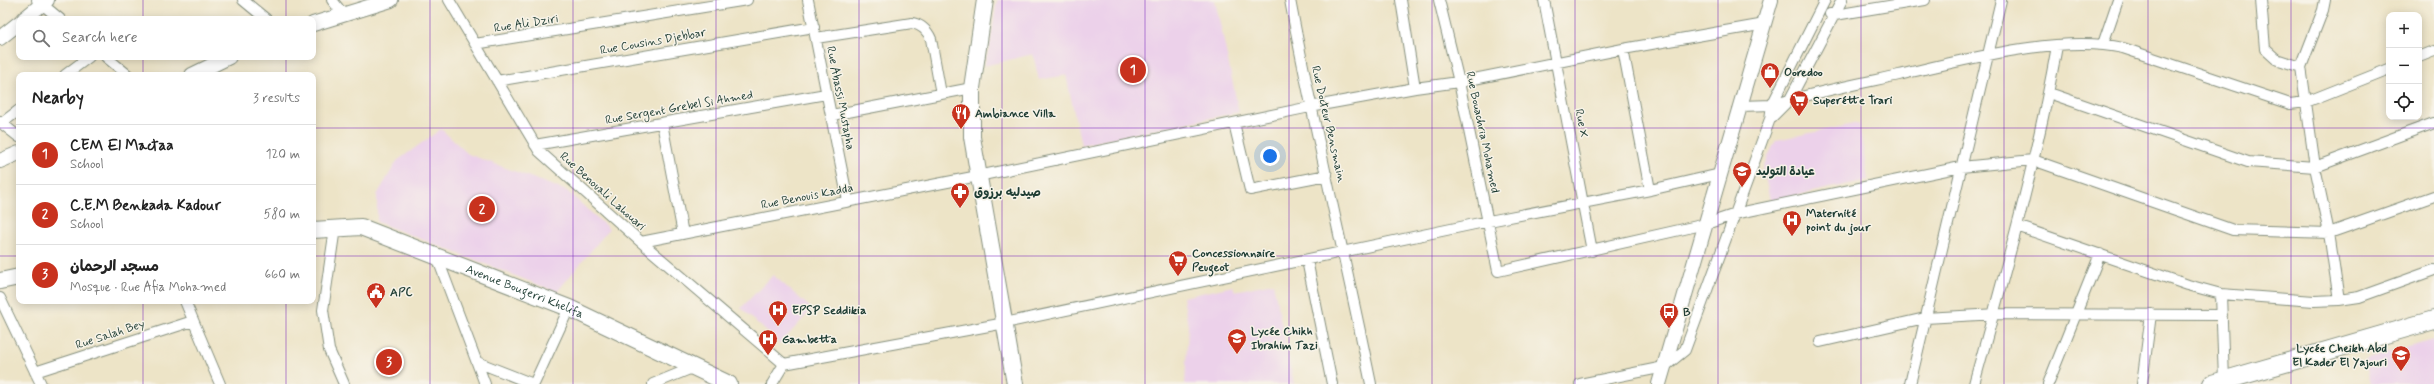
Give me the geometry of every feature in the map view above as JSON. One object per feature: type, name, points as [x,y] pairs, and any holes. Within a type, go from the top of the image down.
[{"type":"highway","points":[[2218,382],[2434,320]]},
{"type":"highway","points":[[2249,384],[2434,330]]},
{"type":"main road","points":[[985,0],[972,88],[972,137],[1015,384]]},
{"type":"main road","name":"Avenue Bougerri Khelifa","points":[[316,230],[361,227],[569,308],[729,384]]},
{"type":"main road","points":[[0,281],[16,278]]},
{"type":"street","points":[[243,0],[262,16]]},
{"type":"street","points":[[332,0],[343,14]]},
{"type":"street","points":[[316,23],[391,0]]},
{"type":"street","name":"Rue Benouali Lahouari","points":[[449,0],[539,151],[641,242],[784,364]]},
{"type":"street","name":"Rue Ali Dziri","points":[[475,44],[746,0]]},
{"type":"street","name":"Rue Abassi Mustapha","points":[[808,0],[848,201]]},
{"type":"street","name":"Rue Docteur Bensmain","points":[[1290,0],[1310,107],[1345,253],[1371,384]]},
{"type":"street","points":[[1401,0],[1415,88]]},
{"type":"street","name":"Rue Bouachria Mohamed","points":[[1438,0],[1459,82],[1489,221],[1498,271],[1592,251]]},
{"type":"street","name":"Rue X","points":[[1544,0],[1592,251]]},
{"type":"street","points":[[1659,384],[1772,0]]},
{"type":"street","points":[[1580,384],[1664,367],[1685,350],[1770,119],[1772,104],[1825,0]]},
{"type":"street","points":[[1770,119],[1790,100],[1842,0]]},
{"type":"street","points":[[1820,11],[1835,15],[1924,0]]},
{"type":"street","points":[[1910,384],[1986,55],[2001,0]]},
{"type":"street","points":[[2103,44],[2118,0]]},
{"type":"street","points":[[2261,0],[2265,48],[2276,59],[2301,67]]},
{"type":"street","points":[[2325,0],[2323,10],[2301,67],[2315,168],[2329,233],[2339,300]]},
{"type":"street","points":[[27,16],[42,1],[57,16]]},
{"type":"street","points":[[816,38],[912,23],[917,24],[927,31],[931,39],[941,94]]},
{"type":"street","name":"Rue Benouis Kadda","points":[[641,242],[978,176],[1310,107],[1415,88],[1459,82],[1623,49],[1765,24]]},
{"type":"street","points":[[0,38],[16,25]]},
{"type":"street","name":"Rue Cousins Djebbar","points":[[497,81],[814,27]]},
{"type":"street","points":[[1741,106],[1772,104],[1986,55],[2057,46],[2103,44],[2123,48],[2290,104],[2306,102],[2386,70]]},
{"type":"street","points":[[1974,384],[2017,226],[2049,93],[2057,46]]},
{"type":"street","points":[[1623,49],[1650,190]]},
{"type":"street","points":[[2422,56],[2434,51]]},
{"type":"street","points":[[69,72],[85,60]]},
{"type":"street","points":[[110,60],[124,72]]},
{"type":"street","points":[[198,72],[223,60]]},
{"type":"street","points":[[832,115],[972,88]]},
{"type":"street","points":[[2049,93],[2248,162],[2315,168],[2434,123]]},
{"type":"street","name":"Rue Sergent Grebel Si Ahmed","points":[[535,145],[826,94]]},
{"type":"street","points":[[16,112],[1,122],[16,134]]},
{"type":"street","points":[[662,123],[683,234]]},
{"type":"street","points":[[1234,123],[1250,190],[1327,175]]},
{"type":"street","points":[[0,161],[16,154]]},
{"type":"street","points":[[1592,251],[1706,224],[1734,215],[1961,167],[2033,160],[2233,230],[2329,233],[2434,196]]},
{"type":"street","points":[[772,384],[784,364],[1005,323],[1345,253],[1489,221],[1650,190],[1720,174]]},
{"type":"street","points":[[2017,226],[2188,285],[2221,294],[2314,301],[2339,300],[2359,297],[2434,270]]},
{"type":"street","points":[[335,228],[323,310],[329,350],[344,384]]},
{"type":"street","points":[[2048,384],[2100,254]]},
{"type":"street","points":[[437,257],[485,384]]},
{"type":"street","points":[[1308,260],[1332,384]]},
{"type":"street","points":[[2218,382],[2222,315],[2221,294]]},
{"type":"street","points":[[0,298],[41,384]]},
{"type":"street","points":[[186,304],[220,384]]},
{"type":"street","points":[[477,362],[534,384],[569,308]]},
{"type":"street","points":[[1820,342],[1925,318],[1993,314],[2076,313],[2222,315]]},
{"type":"street","points":[[2142,384],[2152,314]]},
{"type":"street","name":"Rue Salah Bey","points":[[35,372],[193,321]]},
{"type":"street","points":[[653,384],[690,366],[707,384]]},
{"type":"shaded area","points":[[997,0],[1215,0],[1239,112],[1081,145],[1066,75],[1039,80],[1033,54],[984,66],[990,45]]},
{"type":"shaded area","points":[[1859,123],[1868,180],[1770,201],[1763,167],[1776,140]]},
{"type":"shaded area","points":[[441,129],[468,154],[567,191],[609,229],[557,292],[377,222],[377,195],[397,161]]},
{"type":"shaded area","name":"EPSP Seddikia","points":[[773,275],[812,309],[780,344],[741,308]]},
{"type":"shaded area","name":"Lycée Chikh Ibrahim Tazi","points":[[1273,283],[1294,384],[1185,384],[1188,326],[1183,297],[1233,286],[1235,291]]},
{"type":"shaded area","name":"Lycée Cheikh Abd El Kader El Yajouri","points":[[2434,340],[2434,384],[2371,384],[2364,359]]},
{"type":"place","name":"CEM El Mactaa","points":[[1133,70]]},
{"type":"place","name":"Ooredoo","points":[[1770,89]]},
{"type":"place","name":"Superétte Trari","points":[[1799,117]]},
{"type":"place","name":"Ambiance Villa","points":[[961,130]]},
{"type":"place","name":"عيادة التوليد","points":[[1742,188]]},
{"type":"place","name":"C.E.M Benkada Kadour","points":[[482,209]]},
{"type":"place","name":"صيدليه برزوق","points":[[960,209]]},
{"type":"place","name":"Maternité point du jour","points":[[1792,237]]},
{"type":"place","name":"Concessionnaire Peugeot","points":[[1178,277]]},
{"type":"place","name":"APC","points":[[376,309]]},
{"type":"place","name":"EPSP Seddikia","points":[[778,327]]},
{"type":"place","name":"B","points":[[1669,329]]},
{"type":"place","name":"Lycée Chikh Ibrahim Tazi","points":[[1237,355]]},
{"type":"place","name":"Gambetta","points":[[768,356]]},
{"type":"place","name":"مسجد الرحمان","points":[[389,362]]},
{"type":"place","name":"Lycée Cheikh Abd El Kader El Yajouri","points":[[2401,372]]}]
